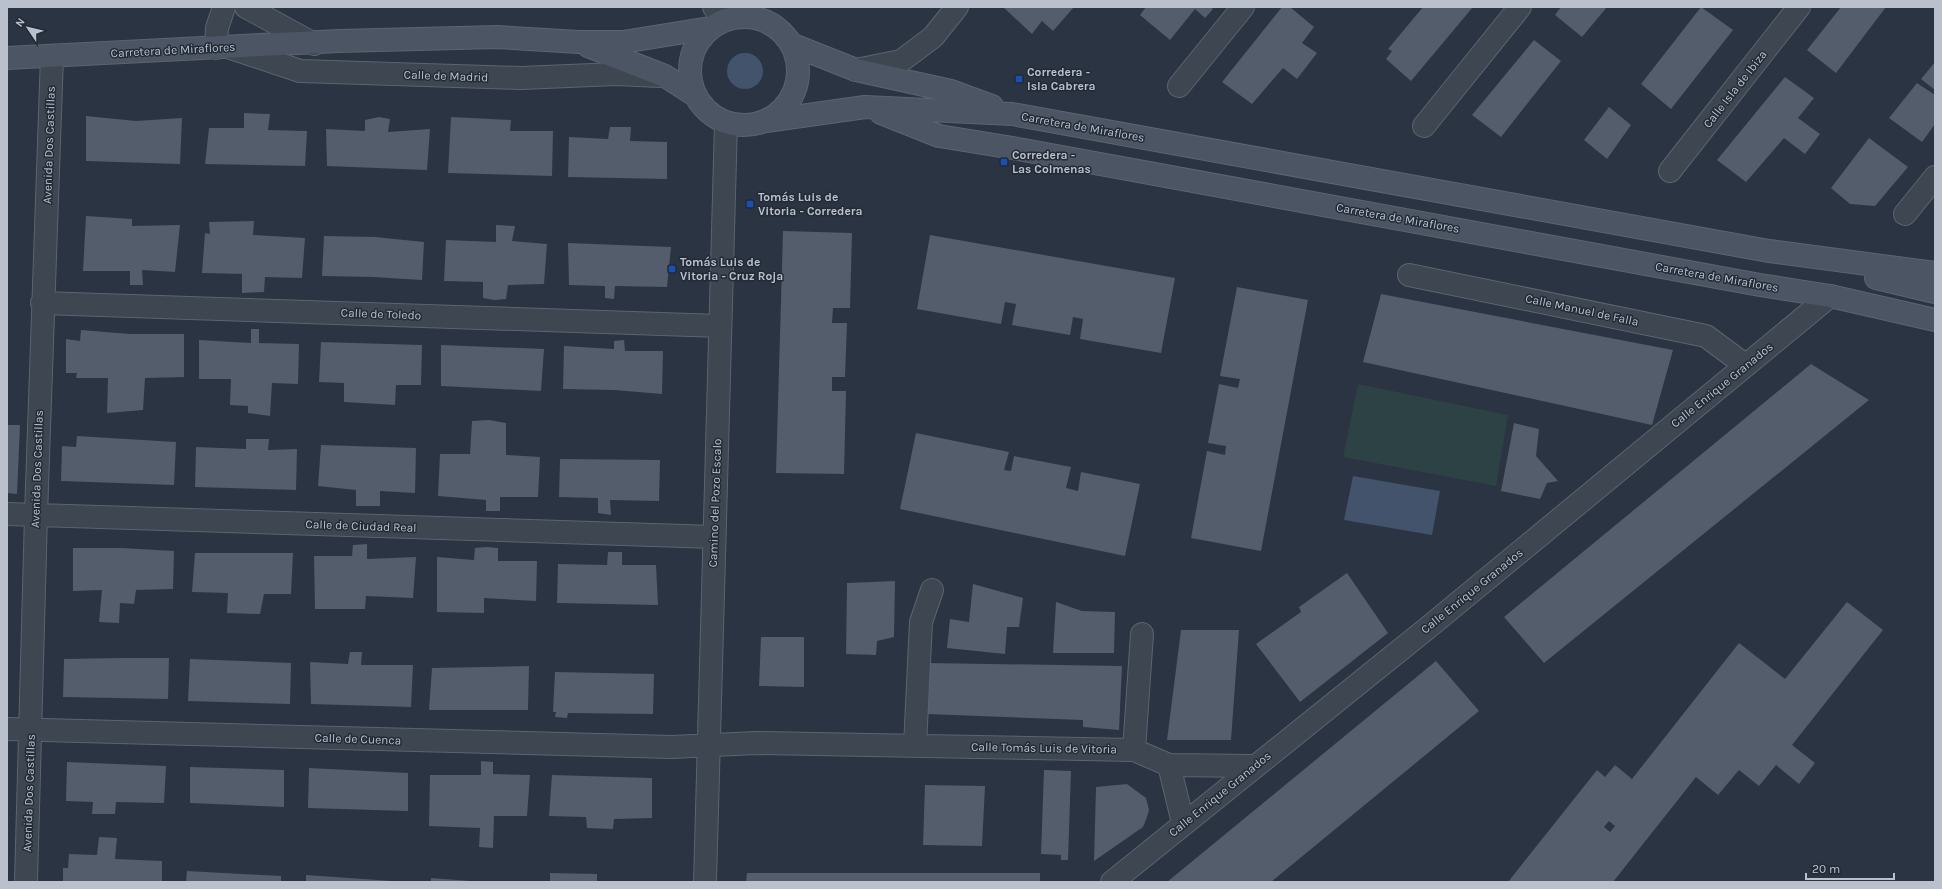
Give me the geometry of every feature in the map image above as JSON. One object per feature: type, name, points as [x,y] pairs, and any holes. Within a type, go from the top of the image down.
[{"type":"main road","points":[[578,42],[623,42],[716,19],[738,16],[755,17],[770,22],[783,32],[793,45],[798,62],[798,80],[792,97],[781,111],[766,121],[740,125],[726,123],[704,108],[696,96],[691,82],[690,68],[692,53],[699,39],[716,19]]},
{"type":"main road","name":"Carretera de Miraflores","points":[[7,58],[314,44],[339,41],[497,37],[578,42]]},
{"type":"main road","points":[[578,42],[665,76],[696,96]]},
{"type":"main road","name":"Carretera de Miraflores","points":[[793,45],[856,70],[951,91],[1012,114]]},
{"type":"main road","name":"Carretera de Miraflores","points":[[766,121],[865,107],[1012,114],[1768,251],[1935,273]]},
{"type":"main road","name":"Carretera de Miraflores","points":[[865,107],[939,136],[1007,147],[1760,285],[1830,296],[1935,320]]},
{"type":"main road","name":"Carretera de Miraflores","points":[[1768,251],[1935,292]]},
{"type":"street","points":[[224,7],[218,28],[224,48]]},
{"type":"street","points":[[246,7],[314,44]]},
{"type":"street","points":[[856,70],[901,61],[933,37],[957,7]]},
{"type":"street","points":[[1179,86],[1243,7]]},
{"type":"street","points":[[1424,126],[1520,7]]},
{"type":"street","name":"Calle Isla de Ibiza","points":[[1670,170],[1799,7]]},
{"type":"street","name":"Calle de Madrid","points":[[224,48],[300,71],[520,78],[616,74],[665,76]]},
{"type":"street","name":"Avenida Dos Castillas","points":[[26,882],[42,303],[52,56]]},
{"type":"street","name":"Camino del Pozo Escalo","points":[[705,882],[726,123]]},
{"type":"street","points":[[1905,214],[1935,177]]},
{"type":"street","name":"Calle Manuel de Falla","points":[[1409,275],[1706,336],[1745,365]]},
{"type":"street","name":"Calle Enrique Granados","points":[[1112,882],[1183,823],[1430,626],[1830,296]]},
{"type":"street","name":"Calle de Toledo","points":[[42,303],[720,326]]},
{"type":"street","name":"Calle de Ciudad Real","points":[[7,514],[714,538]]},
{"type":"street","points":[[915,746],[921,622],[932,590]]},
{"type":"street","points":[[1134,750],[1142,634]]},
{"type":"street","name":"Calle de Cuenca","points":[[7,729],[672,747],[709,746]]},
{"type":"street","name":"Calle Tomás Luis de Vitoria","points":[[709,746],[756,743],[1134,750],[1169,765],[1254,766]]},
{"type":"street","points":[[1169,765],[1183,823]]},
{"type":"green space","points":[[1358,384],[1508,415],[1496,486],[1343,457]]},
{"type":"water","points":[[745,53],[755,56],[760,61],[763,71],[760,81],[755,86],[745,89],[735,86],[730,81],[727,71],[730,61],[735,56]]},
{"type":"water","points":[[1353,476],[1440,491],[1432,535],[1344,520]]},
{"type":"building","points":[[1003,7],[1074,7],[1053,31],[1042,21],[1032,34]]},
{"type":"building","points":[[1146,7],[1210,7],[1213,9],[1205,18],[1195,9],[1170,40],[1140,15]]},
{"type":"building","points":[[1282,7],[1290,7],[1314,27],[1302,43],[1317,53],[1297,79],[1283,68],[1252,104],[1222,82]]},
{"type":"building","points":[[1423,7],[1473,7],[1411,81],[1386,59],[1392,51],[1388,49]]},
{"type":"building","points":[[1561,7],[1607,7],[1582,37],[1555,15]]},
{"type":"building","points":[[1701,7],[1733,30],[1671,109],[1641,84]]},
{"type":"building","points":[[1841,7],[1886,7],[1836,73],[1807,50]]},
{"type":"building","points":[[1534,40],[1561,61],[1501,137],[1472,115]]},
{"type":"building","points":[[1935,62],[1935,90],[1921,79]]},
{"type":"building","points":[[1785,77],[1814,98],[1798,118],[1820,134],[1805,154],[1784,138],[1746,182],[1717,160]]},
{"type":"building","points":[[1917,83],[1935,95],[1935,124],[1922,142],[1889,118]]},
{"type":"building","points":[[1609,107],[1631,125],[1607,159],[1584,140]]},
{"type":"building","points":[[244,113],[270,114],[268,130],[307,131],[305,166],[205,164],[209,128],[244,128]]},
{"type":"building","points":[[86,116],[136,121],[182,118],[180,164],[86,161]]},
{"type":"building","points":[[379,117],[390,119],[388,132],[430,129],[427,170],[327,166],[326,129],[365,131],[365,120]]},
{"type":"building","points":[[451,117],[511,120],[510,131],[553,131],[552,176],[448,173]]},
{"type":"building","points":[[610,127],[631,127],[630,141],[667,142],[667,179],[568,177],[569,137],[608,139]]},
{"type":"building","points":[[1869,138],[1908,167],[1875,206],[1850,204],[1831,188]]},
{"type":"building","points":[[86,216],[132,219],[132,226],[180,225],[175,272],[142,270],[143,285],[130,285],[130,271],[83,271]]},
{"type":"building","points":[[254,221],[253,235],[305,238],[302,278],[265,277],[264,292],[242,293],[242,274],[202,273],[205,233],[210,234],[209,222]]},
{"type":"building","points":[[496,225],[515,226],[512,241],[547,244],[544,284],[508,285],[506,299],[494,300],[483,298],[483,282],[444,281],[446,240],[496,242]]},
{"type":"building","points":[[783,231],[852,233],[850,308],[833,308],[832,323],[847,323],[845,377],[832,377],[832,391],[846,391],[844,474],[776,473]]},
{"type":"building","points":[[930,235],[1175,278],[1161,353],[1080,339],[1083,319],[1073,317],[1070,335],[1012,325],[1016,304],[1005,302],[1001,324],[917,309]]},
{"type":"building","points":[[324,236],[375,237],[424,242],[422,280],[322,276]]},
{"type":"building","points":[[568,243],[671,247],[667,287],[615,286],[614,299],[605,298],[605,286],[569,285]]},
{"type":"building","points":[[1237,287],[1308,300],[1261,551],[1191,538],[1207,451],[1225,455],[1226,446],[1208,443],[1219,384],[1238,388],[1240,379],[1220,376]]},
{"type":"building","points":[[1381,294],[1673,350],[1652,425],[1363,362]]},
{"type":"building","points":[[251,329],[259,329],[259,343],[299,344],[298,384],[272,383],[270,416],[248,413],[248,406],[230,405],[231,379],[199,379],[199,340],[251,343]]},
{"type":"building","points":[[81,330],[130,334],[184,334],[184,377],[145,378],[143,410],[107,413],[108,378],[76,378],[77,373],[66,373],[66,339],[80,341]]},
{"type":"building","points":[[624,340],[625,351],[663,351],[662,394],[614,390],[563,389],[564,346],[614,349],[614,341]]},
{"type":"building","points":[[321,342],[422,345],[421,385],[396,385],[395,405],[344,402],[344,383],[319,382]]},
{"type":"building","points":[[441,345],[544,349],[541,391],[441,386]]},
{"type":"building","points":[[1811,364],[1869,400],[1544,663],[1504,617]]},
{"type":"building","points":[[489,420],[506,423],[506,455],[540,457],[538,497],[500,497],[500,511],[486,511],[486,500],[438,496],[440,454],[470,454],[472,421]]},
{"type":"building","points":[[1514,423],[1539,429],[1536,456],[1558,481],[1547,483],[1540,499],[1501,491]]},
{"type":"building","points":[[7,425],[20,425],[17,494],[7,493]]},
{"type":"building","points":[[916,433],[1009,452],[1004,470],[1011,471],[1014,456],[1071,467],[1066,488],[1078,491],[1081,472],[1140,484],[1125,556],[900,509]]},
{"type":"building","points":[[77,436],[176,442],[174,485],[61,481],[62,446],[76,447]]},
{"type":"building","points":[[246,439],[269,439],[268,450],[297,449],[296,490],[195,487],[196,447],[246,449]]},
{"type":"building","points":[[321,445],[416,448],[415,493],[380,491],[380,506],[356,506],[356,490],[318,486]]},
{"type":"building","points":[[560,459],[660,460],[659,501],[610,500],[611,515],[598,513],[598,498],[559,497]]},
{"type":"building","points":[[367,544],[367,559],[416,557],[413,598],[366,596],[365,609],[315,609],[314,556],[352,556],[353,545]]},
{"type":"building","points":[[73,548],[122,548],[174,551],[173,589],[136,590],[134,604],[120,603],[119,623],[99,622],[102,590],[73,591]]},
{"type":"building","points":[[475,548],[498,548],[498,561],[537,561],[536,601],[484,598],[484,613],[437,612],[437,557],[474,560]]},
{"type":"building","points":[[608,552],[622,552],[622,565],[656,565],[658,605],[557,603],[558,564],[607,565]]},
{"type":"building","points":[[195,553],[293,553],[291,594],[264,594],[260,614],[227,613],[228,593],[192,592]]},
{"type":"building","points":[[1347,573],[1388,633],[1300,702],[1256,644],[1301,612],[1299,607]]},
{"type":"building","points":[[895,581],[894,637],[877,641],[876,655],[846,654],[847,583]]},
{"type":"building","points":[[973,584],[1023,598],[1019,627],[1007,627],[1005,654],[947,648],[950,619],[969,622]]},
{"type":"building","points":[[1056,602],[1082,611],[1115,612],[1114,653],[1053,653]]},
{"type":"building","points":[[1847,602],[1883,630],[1792,745],[1815,763],[1799,784],[1776,765],[1759,786],[1739,770],[1718,795],[1696,777],[1613,882],[1508,882],[1597,770],[1605,777],[1615,765],[1632,779],[1739,643],[1785,679]],"holes":[[[1609,821],[1615,826],[1610,832],[1604,827]]]},
{"type":"building","points":[[1181,630],[1239,630],[1231,740],[1167,740]]},
{"type":"building","points":[[761,637],[804,637],[804,687],[759,686]]},
{"type":"building","points":[[350,652],[362,652],[361,665],[413,665],[411,707],[311,704],[310,662],[348,664]]},
{"type":"building","points":[[169,658],[168,699],[63,697],[64,659]]},
{"type":"building","points":[[190,659],[291,663],[290,704],[188,701]]},
{"type":"building","points":[[1436,661],[1479,711],[1271,882],[1167,882]]},
{"type":"building","points":[[928,663],[1122,666],[1119,730],[1083,727],[1083,720],[927,714]]},
{"type":"building","points":[[529,666],[528,710],[429,710],[432,668]]},
{"type":"building","points":[[555,672],[654,674],[653,714],[568,713],[567,718],[555,717],[556,712],[553,712]]},
{"type":"building","points":[[481,761],[493,762],[493,774],[530,775],[527,816],[494,816],[493,848],[479,847],[480,828],[429,826],[430,775],[481,775]]},
{"type":"building","points":[[67,762],[166,766],[164,803],[116,802],[115,814],[92,814],[93,802],[66,801]]},
{"type":"building","points":[[190,767],[284,770],[284,807],[190,803]]},
{"type":"building","points":[[309,768],[408,773],[408,811],[308,808]]},
{"type":"building","points":[[1044,770],[1071,771],[1068,860],[1061,860],[1061,855],[1041,854]]},
{"type":"building","points":[[552,775],[652,778],[652,818],[614,819],[613,829],[587,828],[586,817],[549,816]]},
{"type":"building","points":[[1127,784],[1146,798],[1149,810],[1143,827],[1094,861],[1096,787]]},
{"type":"building","points":[[925,785],[985,786],[982,846],[923,845]]},
{"type":"building","points":[[99,837],[117,838],[115,859],[162,861],[162,882],[63,882],[63,868],[68,868],[69,854],[97,855]]},
{"type":"building","points":[[187,871],[281,876],[281,882],[186,882]]},
{"type":"building","points":[[550,873],[597,874],[597,882],[550,882]]},
{"type":"building","points":[[747,873],[1040,873],[1040,882],[746,882]]},
{"type":"building","points":[[306,875],[392,881],[392,882],[306,882]]},
{"type":"building","points":[[431,878],[471,881],[471,882],[431,882]]},
{"type":"place","name":"Corredera - Isla Cabrera","points":[[1019,79]]},
{"type":"place","name":"Corredera - Las Colmenas","points":[[1004,162]]},
{"type":"place","name":"Tomás Luis de Vitoria - Corredera","points":[[750,204]]},
{"type":"place","name":"Tomás Luis de Vitoria - Cruz Roja","points":[[672,269]]}]
